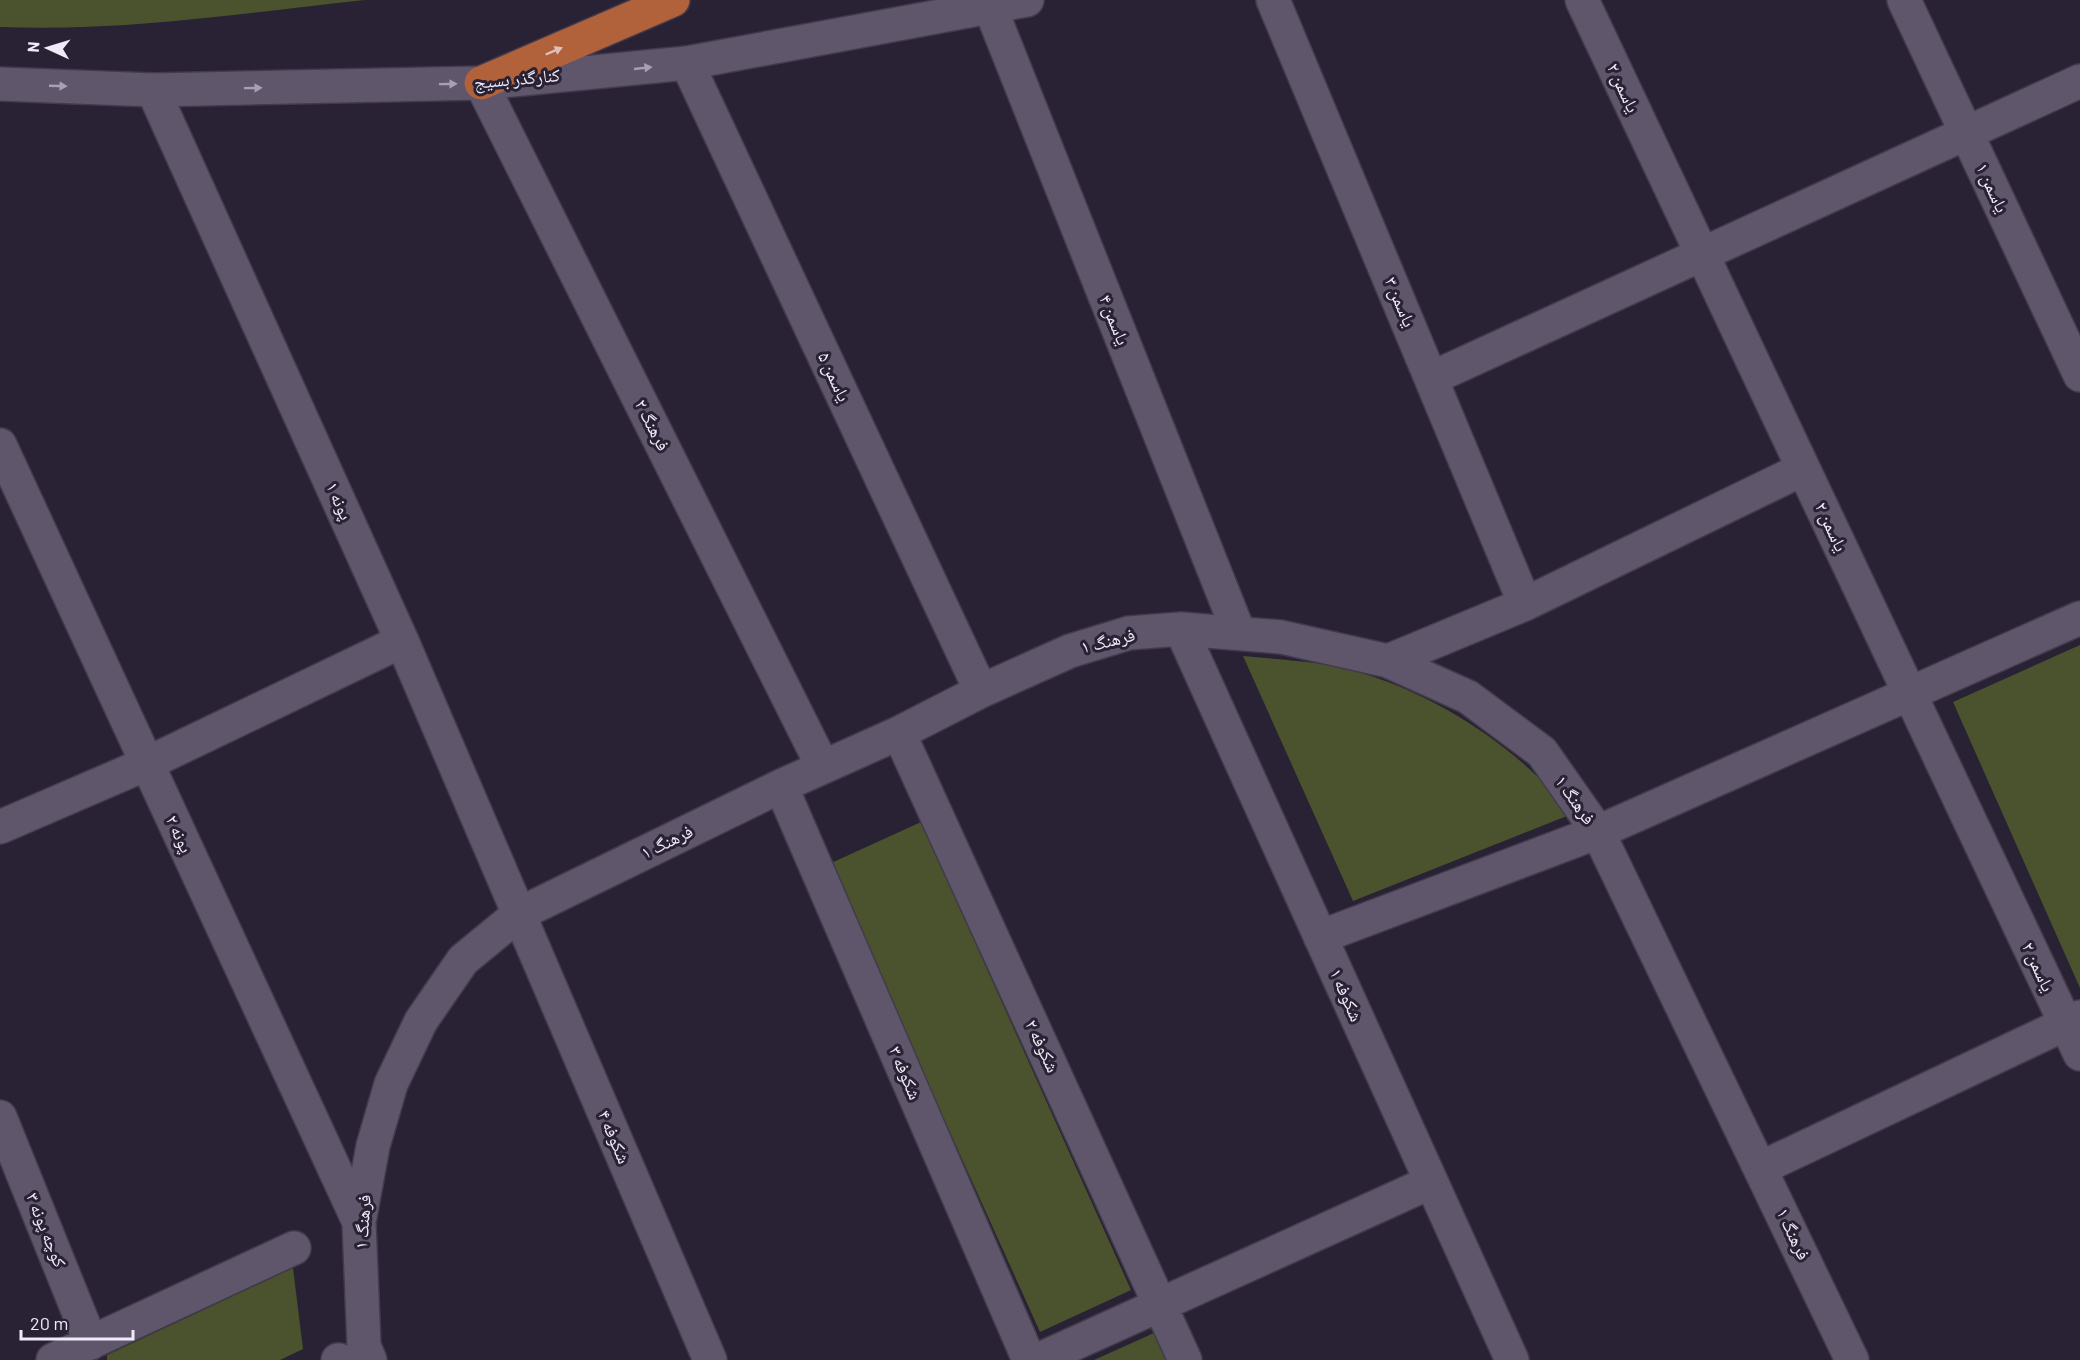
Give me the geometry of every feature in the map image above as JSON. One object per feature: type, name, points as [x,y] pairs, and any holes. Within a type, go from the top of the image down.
[{"type":"highway","points":[[482,83],[673,0]]},
{"type":"street","name":"کنارگذر بسیج","points":[[0,84],[153,90],[482,83],[687,63],[1027,0]]},
{"type":"street","name":"یاسمن ۳","points":[[1273,0],[1525,604]]},
{"type":"street","name":"یاسمن ۲","points":[[1582,0],[1909,693],[2073,1021],[2080,1054]]},
{"type":"street","name":"یاسمن ۱","points":[[1904,0],[2080,375]]},
{"type":"street","name":"یاسمن ۴","points":[[990,7],[1239,633]]},
{"type":"street","name":"یاسمن ۵","points":[[687,63],[981,691]]},
{"type":"street","points":[[1432,378],[1701,252],[1967,135],[2080,81]]},
{"type":"street","name":"فرهنگ ۲","points":[[482,83],[823,767]]},
{"type":"street","name":"پونه ۱","points":[[153,90],[402,641],[519,915]]},
{"type":"street","name":"پونه ۲","points":[[0,446],[359,1222]]},
{"type":"street","points":[[1388,661],[1525,604],[1803,469]]},
{"type":"street","points":[[1320,937],[1598,832],[2080,618]]},
{"type":"street","name":"فرهنگ ۱","points":[[370,1360],[364,1346],[359,1222],[373,1146],[392,1084],[421,1021],[463,960],[519,915],[781,786],[899,733],[981,691],[1071,651],[1129,633],[1181,629],[1281,637],[1388,661],[1468,697],[1542,752],[1598,832],[1852,1360]]},
{"type":"street","name":"شکوفه ۱","points":[[1181,629],[1512,1360]]},
{"type":"street","points":[[0,827],[146,764],[402,641]]},
{"type":"street","name":"شکوفه ۲","points":[[899,733],[1185,1360]]},
{"type":"street","name":"شکوفه ۳","points":[[781,786],[1029,1360]]},
{"type":"street","name":"شکوفه ۴","points":[[519,915],[710,1360]]},
{"type":"street","points":[[1761,1168],[2073,1021]]},
{"type":"street","name":"کوچه پونه ۳","points":[[0,1117],[91,1343]]},
{"type":"street","points":[[1038,1360],[1159,1303],[1431,1182]]},
{"type":"street","points":[[53,1360],[294,1248]]},
{"type":"green space","points":[[0,0],[365,0],[137,24],[45,28],[0,27]]},
{"type":"green space","points":[[2080,645],[2080,988],[1953,702]]},
{"type":"green space","points":[[1243,656],[1335,666],[1394,684],[1423,697],[1479,729],[1505,748],[1552,791],[1572,814],[1353,901]]},
{"type":"green space","points":[[921,822],[1131,1290],[1040,1332],[829,864]]},
{"type":"green space","points":[[293,1268],[303,1349],[280,1360],[107,1360],[107,1355]]},
{"type":"green space","points":[[1154,1333],[1167,1360],[1094,1360]]}]
